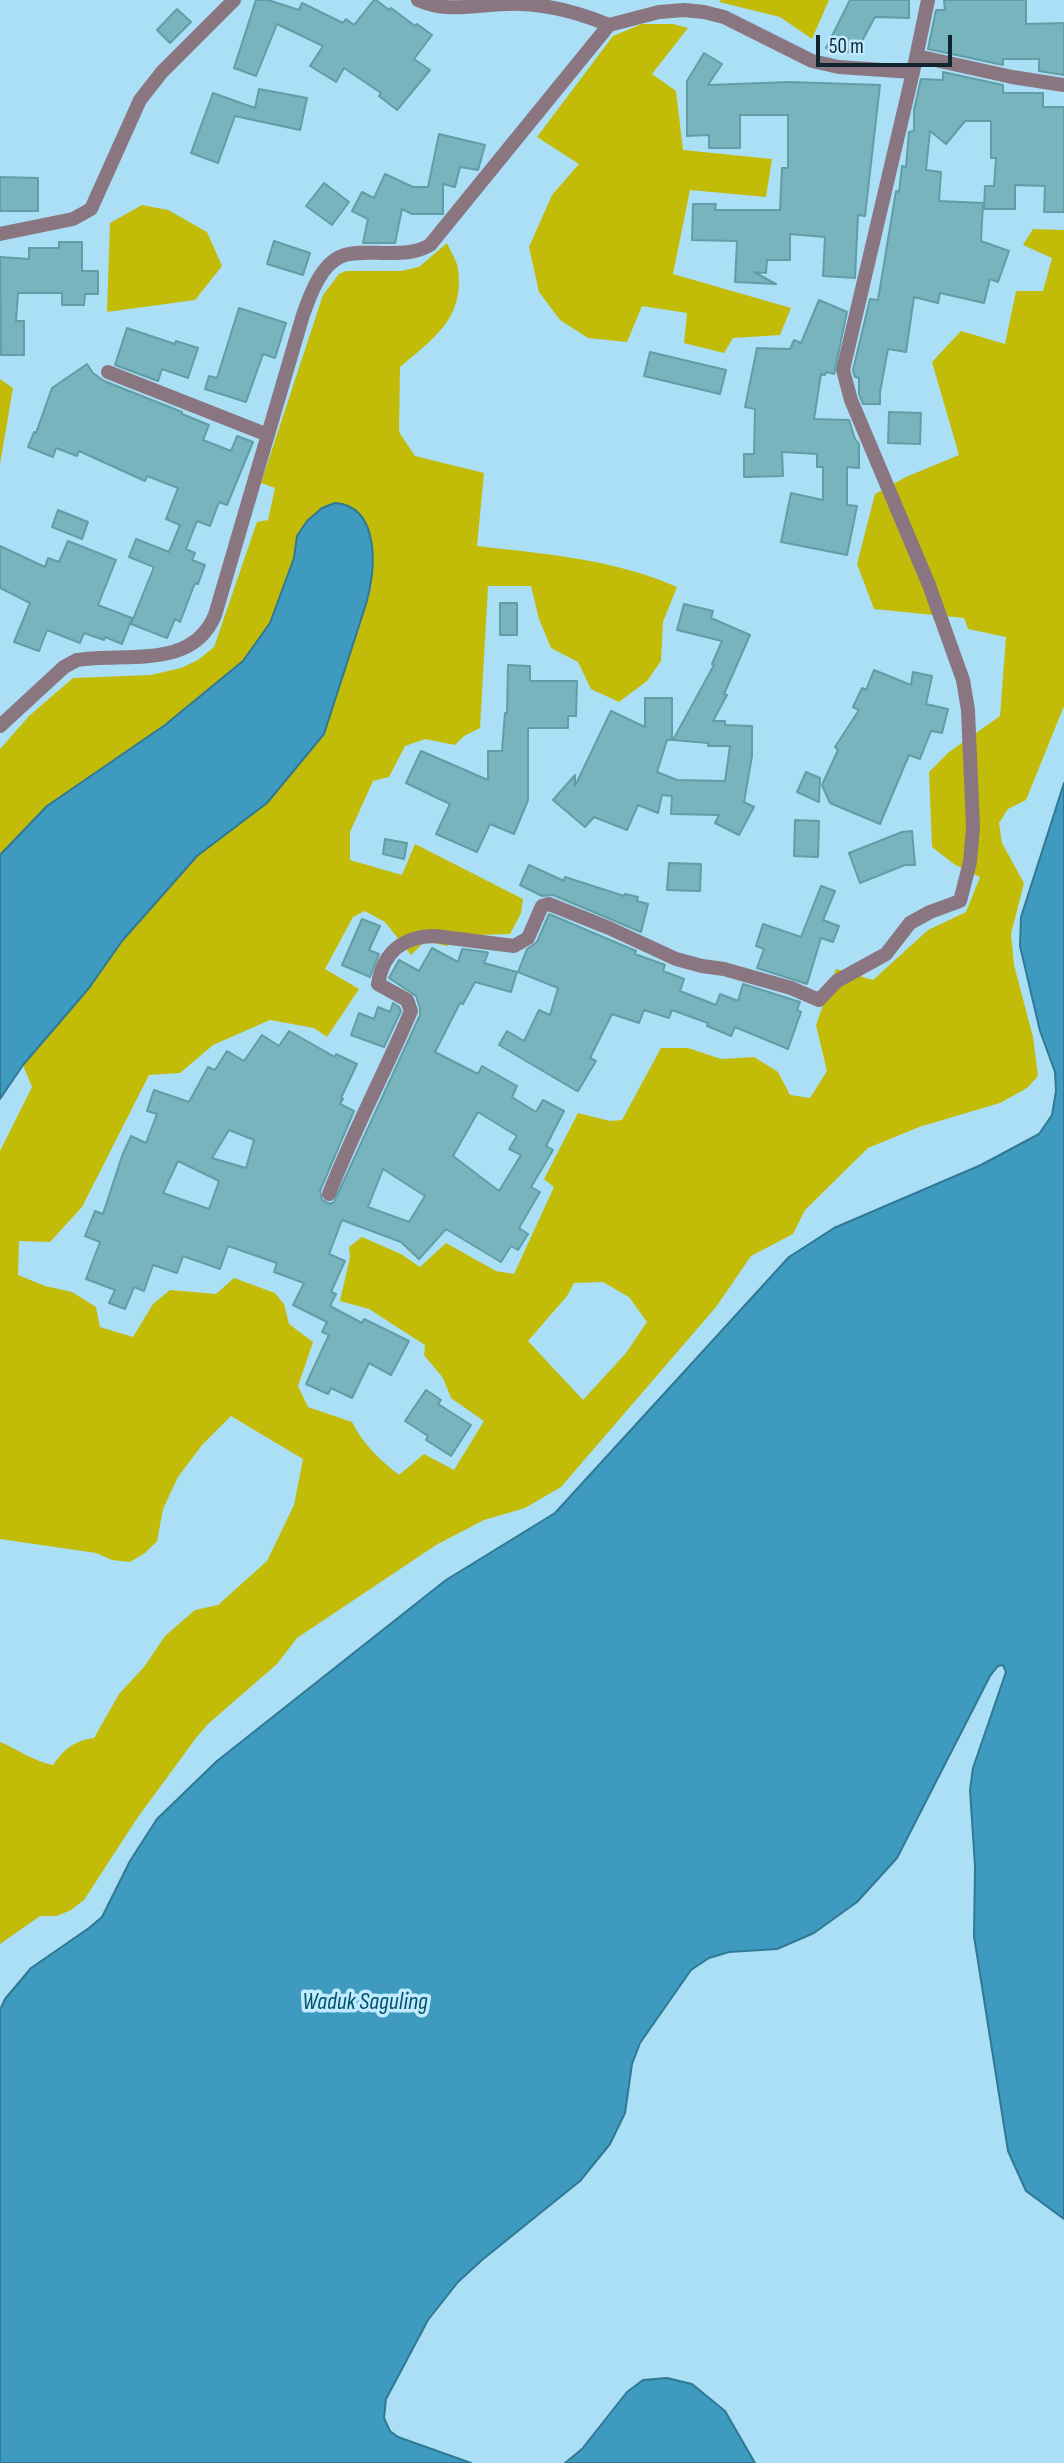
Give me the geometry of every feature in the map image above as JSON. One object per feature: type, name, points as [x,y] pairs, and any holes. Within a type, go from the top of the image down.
[{"type":"street","points":[[0,234],[74,219],[91,209],[140,100],[162,72],[233,0]]},
{"type":"street","points":[[418,0],[440,7],[520,4],[557,8],[580,13],[609,25]]},
{"type":"street","points":[[329,1194],[411,1011],[407,1000],[379,984],[388,957],[404,941],[435,936],[514,946],[528,938],[542,906],[548,904],[676,959],[724,968],[819,1000],[837,981],[886,954],[910,923],[960,901],[970,862],[973,827],[968,710],[963,680],[929,585],[851,400],[843,370],[928,0]]},
{"type":"street","points":[[0,726],[64,667],[77,660],[167,654],[186,647],[205,634],[215,615],[303,314],[327,267],[348,254],[409,253],[430,245],[609,25],[659,12],[704,12],[724,17],[812,61],[913,72]]},
{"type":"street","points":[[917,56],[1064,85]]},
{"type":"street","points":[[108,372],[268,435]]},
{"type":"shaded area","points":[[829,0],[812,39],[780,17],[719,2]]},
{"type":"shaded area","points":[[642,24],[673,24],[688,28],[652,74],[676,91],[683,150],[772,159],[766,197],[690,190],[673,274],[791,308],[780,335],[733,338],[724,353],[684,343],[687,313],[642,306],[627,342],[588,338],[560,320],[539,292],[529,247],[552,195],[579,164],[537,137],[613,36]]},
{"type":"shaded area","points":[[142,205],[168,210],[207,232],[222,266],[195,300],[107,312],[110,223]]},
{"type":"shaded area","points":[[1033,229],[1064,230],[1064,706],[1026,800],[1008,809],[999,823],[1002,843],[1024,883],[1011,934],[1014,965],[1033,1037],[1038,1076],[1027,1088],[1000,1103],[919,1127],[868,1148],[805,1210],[793,1234],[751,1256],[716,1307],[561,1487],[525,1508],[484,1520],[436,1545],[297,1638],[277,1664],[208,1724],[196,1738],[138,1817],[84,1900],[57,1916],[40,1916],[0,1944],[0,1742],[53,1765],[70,1746],[94,1738],[119,1694],[144,1667],[165,1636],[195,1610],[218,1605],[267,1561],[294,1505],[303,1459],[231,1416],[202,1445],[178,1477],[163,1509],[157,1541],[145,1553],[130,1562],[112,1560],[96,1553],[0,1539],[0,1151],[32,1087],[23,1065],[89,988],[122,941],[197,856],[267,803],[324,734],[372,585],[297,536],[294,558],[270,623],[243,661],[165,725],[47,806],[0,855],[0,749],[29,716],[73,678],[151,675],[181,668],[198,660],[214,647],[257,522],[268,520],[275,488],[261,483],[323,295],[339,274],[346,271],[401,271],[419,267],[447,243],[458,269],[457,301],[435,337],[400,367],[399,432],[415,456],[484,473],[477,546],[604,564],[677,587],[663,622],[661,661],[647,681],[619,702],[591,689],[578,662],[551,648],[539,619],[531,586],[488,586],[480,728],[464,736],[455,745],[425,739],[405,746],[389,777],[373,781],[350,832],[350,860],[402,875],[415,844],[523,899],[521,913],[510,934],[474,935],[447,946],[425,941],[411,955],[385,922],[365,911],[353,917],[325,969],[359,989],[327,1037],[314,1028],[270,1020],[213,1045],[180,1073],[149,1075],[82,1207],[50,1242],[19,1241],[18,1275],[45,1286],[72,1292],[96,1307],[100,1327],[133,1337],[153,1304],[170,1290],[216,1294],[234,1278],[275,1293],[284,1304],[289,1324],[313,1342],[298,1386],[308,1407],[352,1422],[372,1451],[399,1475],[424,1454],[454,1470],[484,1421],[451,1398],[443,1378],[424,1355],[425,1345],[369,1309],[340,1301],[350,1257],[349,1247],[362,1237],[401,1254],[420,1267],[446,1243],[496,1271],[514,1274],[554,1187],[544,1179],[578,1113],[610,1121],[622,1120],[661,1048],[688,1048],[721,1059],[754,1057],[778,1072],[790,1095],[810,1098],[827,1071],[816,1025],[836,969],[873,980],[928,930],[966,912],[980,877],[954,864],[932,847],[929,772],[949,752],[1000,716],[1006,637],[968,629],[964,618],[874,609],[857,564],[875,494],[906,477],[959,455],[932,362],[961,331],[1005,344],[1016,291],[1043,291],[1052,258],[1023,245]],"holes":[[[603,1282],[629,1297],[647,1322],[626,1353],[583,1400],[528,1341],[567,1296],[574,1283]]]},
{"type":"shaded area","points":[[0,379],[13,388],[0,464]]},
{"type":"water","points":[[335,503],[350,507],[361,516],[368,528],[373,559],[366,604],[324,734],[267,803],[197,856],[122,941],[89,988],[23,1065],[0,1099],[0,855],[47,806],[165,725],[243,661],[270,623],[294,558],[297,536],[307,521],[322,508]]},
{"type":"water","name":"Waduk Saguling","points":[[1064,783],[1064,2219],[1026,2191],[1008,2151],[974,1936],[975,1866],[970,1790],[973,1768],[1006,1672],[1003,1665],[998,1666],[990,1676],[897,1858],[857,1902],[814,1933],[777,1949],[729,1952],[709,1958],[691,1970],[640,2043],[632,2064],[625,2113],[610,2144],[580,2181],[458,2282],[428,2320],[386,2399],[384,2418],[390,2431],[398,2437],[471,2463],[0,2463],[0,2010],[5,1999],[31,1968],[102,1917],[130,1861],[157,1819],[217,1761],[446,1580],[555,1513],[789,1257],[834,1228],[981,1165],[1039,1134],[1052,1115],[1056,1091],[1055,1072],[1040,1031],[1020,946],[1021,917]]},
{"type":"water","points":[[667,2378],[692,2384],[725,2411],[755,2463],[565,2463],[582,2449],[627,2392],[643,2380]]},
{"type":"building","points":[[256,0],[268,0],[299,10],[302,3],[343,23],[346,19],[354,25],[376,0],[432,35],[414,59],[430,70],[397,110],[379,96],[381,93],[344,68],[336,82],[310,66],[323,46],[277,24],[256,76],[234,68]]},
{"type":"building","points":[[850,0],[909,0],[909,18],[875,17],[856,52],[834,52],[826,48]]},
{"type":"building","points":[[944,0],[1026,0],[1026,24],[1064,23],[1064,75],[1039,71],[1039,59],[1003,59],[1003,65],[928,49],[936,10],[945,10]]},
{"type":"building","points":[[177,9],[191,22],[170,43],[157,30]]},
{"type":"building","points":[[704,53],[722,64],[708,85],[790,82],[880,85],[865,216],[858,215],[855,278],[823,276],[825,237],[790,234],[790,260],[767,260],[766,273],[754,272],[776,284],[735,282],[737,241],[692,240],[693,204],[716,204],[715,210],[780,210],[782,168],[788,168],[788,115],[740,115],[740,148],[709,148],[709,135],[687,136],[687,81]]},
{"type":"building","points":[[943,72],[1003,85],[1003,93],[1043,93],[1043,107],[1064,107],[1064,212],[1044,212],[1045,186],[1015,185],[1015,209],[984,209],[985,186],[994,186],[996,158],[991,158],[991,121],[965,121],[946,144],[930,131],[926,170],[941,172],[939,201],[983,203],[981,241],[1009,251],[998,282],[990,279],[984,303],[940,293],[938,303],[914,297],[906,352],[888,349],[880,404],[863,404],[859,394],[859,378],[855,377],[853,370],[870,299],[878,300],[896,191],[899,192],[902,166],[906,167],[909,132],[914,131],[914,110],[921,79],[943,80]]},
{"type":"building","points":[[259,89],[307,98],[300,130],[235,116],[218,163],[191,153],[213,93],[255,108]]},
{"type":"building","points":[[439,134],[485,145],[478,170],[460,167],[455,187],[443,184],[443,214],[412,214],[402,209],[395,243],[363,243],[368,219],[352,211],[362,192],[374,198],[385,174],[413,187],[428,187]]},
{"type":"building","points":[[0,177],[38,178],[38,211],[0,211]]},
{"type":"building","points":[[324,183],[349,202],[332,225],[306,206]]},
{"type":"building","points":[[274,241],[310,253],[303,275],[267,264]]},
{"type":"building","points":[[59,242],[82,242],[82,271],[98,271],[98,294],[85,294],[84,305],[62,305],[62,293],[18,293],[16,321],[24,321],[24,355],[1,355],[0,257],[29,259],[29,248],[59,248]]},
{"type":"building","points":[[819,300],[847,312],[834,374],[821,374],[814,419],[849,420],[859,444],[859,468],[847,467],[847,505],[857,506],[847,555],[781,542],[791,493],[823,500],[823,467],[817,467],[817,454],[782,452],[783,476],[744,477],[744,454],[754,454],[755,409],[745,407],[757,348],[790,349],[794,340],[801,343]]},
{"type":"building","points":[[239,308],[286,323],[275,358],[263,354],[246,402],[205,389],[209,376],[217,378]]},
{"type":"building","points":[[127,328],[175,344],[176,341],[198,348],[188,378],[162,369],[158,381],[115,365]]},
{"type":"building","points":[[650,352],[726,370],[720,394],[644,376]]},
{"type":"building","points":[[87,364],[93,373],[104,381],[209,425],[203,440],[231,451],[237,436],[253,442],[227,505],[219,502],[210,526],[197,521],[186,549],[195,553],[192,560],[205,565],[180,622],[175,619],[167,638],[131,624],[154,567],[129,557],[136,539],[169,552],[180,525],[166,519],[178,488],[147,476],[145,481],[79,451],[77,456],[56,448],[53,457],[28,447],[34,432],[36,433],[52,388]]},
{"type":"building","points":[[889,412],[921,413],[920,444],[888,443]]},
{"type":"building","points":[[58,510],[88,522],[82,539],[52,527]]},
{"type":"building","points":[[68,541],[116,560],[98,605],[132,618],[122,644],[84,633],[80,643],[47,630],[39,651],[14,642],[30,603],[0,588],[0,546],[45,567],[48,558],[59,562]]},
{"type":"building","points":[[500,603],[517,603],[517,635],[500,635]]},
{"type":"building","points":[[684,604],[713,611],[711,618],[750,635],[724,694],[727,695],[713,721],[725,721],[725,725],[752,726],[752,756],[744,802],[754,807],[739,835],[715,823],[719,815],[671,814],[672,796],[662,795],[658,813],[638,805],[627,830],[594,817],[585,827],[553,800],[575,775],[575,786],[611,711],[645,727],[645,698],[672,698],[672,740],[667,740],[657,772],[677,780],[725,781],[730,746],[708,746],[708,743],[673,740],[714,665],[712,664],[722,641],[677,630]]},
{"type":"building","points":[[508,665],[530,666],[530,681],[577,681],[576,716],[568,716],[568,728],[528,728],[528,800],[514,834],[490,824],[477,852],[436,834],[450,804],[406,783],[421,751],[488,780],[488,751],[502,751],[507,713]]},
{"type":"building","points":[[874,670],[911,685],[913,672],[932,676],[926,704],[948,709],[942,733],[931,731],[920,759],[909,755],[880,824],[830,803],[822,785],[838,750],[835,747],[859,710],[853,707],[862,688],[866,690]]},
{"type":"building","points":[[806,772],[820,778],[819,802],[797,792]]},
{"type":"building","points":[[795,820],[819,821],[818,857],[794,856]]},
{"type":"building","points":[[912,831],[915,865],[905,865],[860,883],[849,853],[902,832]]},
{"type":"building","points":[[385,839],[407,843],[404,859],[383,854]]},
{"type":"building","points":[[669,863],[701,864],[700,891],[667,890]]},
{"type":"building","points":[[529,865],[564,881],[565,877],[624,896],[638,897],[637,901],[648,904],[641,932],[553,895],[542,896],[520,885]]},
{"type":"building","points":[[821,886],[835,891],[823,920],[839,926],[833,942],[821,938],[807,984],[757,968],[764,949],[756,946],[763,924],[801,937]]},
{"type":"building","points":[[549,914],[665,965],[663,971],[684,979],[680,991],[716,1005],[720,994],[738,1001],[743,984],[800,1002],[797,1010],[801,1012],[788,1049],[735,1027],[731,1036],[707,1026],[708,1023],[672,1010],[669,1018],[644,1010],[639,1023],[612,1014],[590,1058],[596,1061],[578,1091],[575,1090],[499,1045],[507,1031],[524,1041],[539,1010],[550,1015],[558,988],[518,972],[527,949],[537,942]]},
{"type":"building","points":[[362,919],[380,926],[369,950],[379,954],[370,977],[342,965]]},
{"type":"building","points":[[432,948],[458,962],[462,949],[486,952],[488,953],[484,963],[517,972],[511,992],[475,982],[463,1004],[460,1003],[435,1052],[478,1074],[482,1066],[517,1086],[512,1097],[536,1112],[543,1100],[564,1111],[546,1146],[553,1150],[531,1187],[540,1192],[519,1228],[528,1234],[518,1250],[511,1246],[501,1262],[446,1229],[419,1259],[401,1242],[342,1220],[329,1254],[345,1261],[331,1292],[336,1294],[330,1306],[362,1323],[364,1319],[409,1341],[391,1375],[369,1363],[352,1398],[331,1388],[328,1394],[306,1384],[329,1335],[322,1332],[327,1322],[293,1305],[304,1283],[274,1272],[277,1263],[228,1246],[220,1269],[183,1256],[177,1273],[153,1265],[144,1291],[134,1287],[125,1309],[109,1303],[115,1290],[86,1279],[100,1242],[85,1236],[95,1211],[103,1214],[131,1136],[146,1143],[157,1114],[147,1111],[154,1090],[189,1102],[208,1067],[215,1070],[227,1051],[244,1061],[262,1035],[279,1046],[289,1031],[335,1057],[336,1054],[357,1064],[340,1104],[354,1111],[320,1191],[322,1200],[330,1204],[334,1202],[420,1015],[416,996],[389,978],[399,960],[419,971]],"holes":[[[478,1112],[517,1136],[509,1149],[521,1155],[499,1191],[453,1156]],[[229,1130],[254,1140],[246,1168],[212,1158]],[[178,1161],[219,1181],[209,1209],[163,1193]],[[383,1169],[425,1196],[409,1222],[368,1207]]]},
{"type":"building","points":[[393,1003],[401,1011],[384,1047],[351,1035],[359,1013],[374,1019],[378,1007],[390,1012]]},
{"type":"building","points":[[426,1390],[441,1400],[438,1404],[471,1425],[451,1456],[426,1440],[428,1436],[405,1421]]}]
